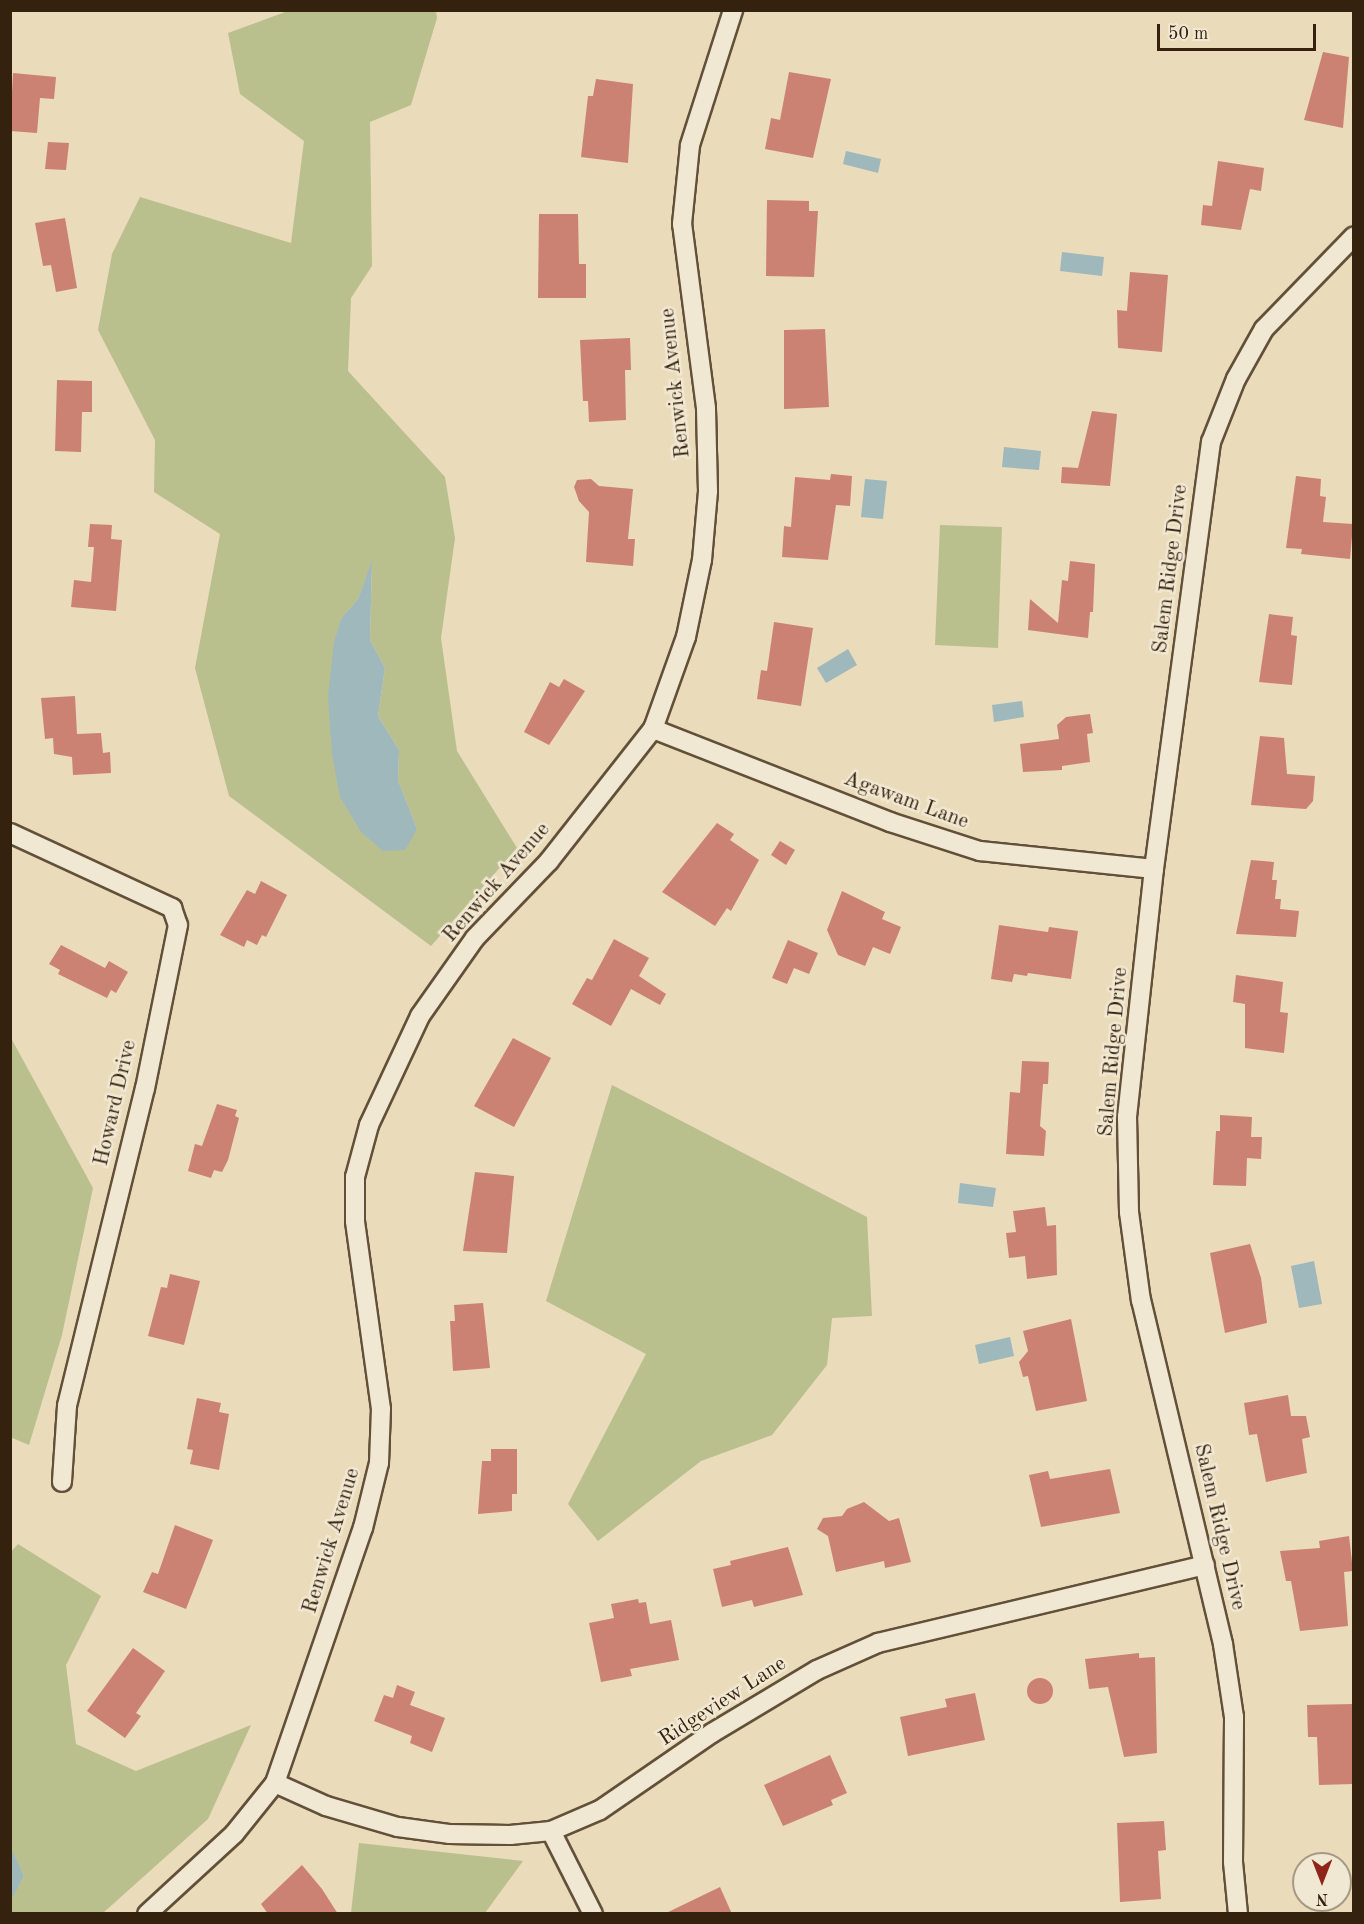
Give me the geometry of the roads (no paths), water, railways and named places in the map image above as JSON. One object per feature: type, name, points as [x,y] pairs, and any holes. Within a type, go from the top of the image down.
[{"type":"street","name":"Renwick Avenue","points":[[147,1914],[234,1834],[275,1783],[363,1528],[379,1463],[381,1409],[355,1221],[355,1177],[369,1125],[420,1016],[475,938],[549,861],[653,729],[686,637],[702,560],[708,490],[706,408],[682,224],[690,145],[733,10]]},
{"type":"street","name":"Salem Ridge Drive","points":[[1238,1914],[1233,1862],[1234,1717],[1205,1565],[1141,1301],[1129,1212],[1127,1117],[1154,869],[1211,442],[1236,379],[1264,329],[1353,236]]},
{"type":"street","name":"Agawam Lane","points":[[653,729],[890,822],[980,851],[1154,869]]},
{"type":"street","name":"Howard Drive","points":[[10,833],[172,908],[178,925],[145,1088],[67,1406],[62,1482]]},
{"type":"street","name":"Ridgeview Lane","points":[[275,1783],[326,1806],[398,1827],[459,1834],[551,1831],[600,1810],[712,1733],[817,1670],[878,1643],[1205,1565]]},
{"type":"street","points":[[551,1831],[593,1914]]},
{"type":"water","points":[[846,151],[881,159],[878,173],[843,164]]},
{"type":"water","points":[[1062,252],[1104,257],[1102,276],[1060,271]]},
{"type":"water","points":[[1004,447],[1041,451],[1039,470],[1002,467]]},
{"type":"water","points":[[865,479],[887,481],[883,519],[861,517]]},
{"type":"water","points":[[372,561],[370,640],[385,668],[378,716],[399,750],[398,780],[417,829],[405,850],[383,851],[361,832],[340,797],[332,755],[328,696],[334,642],[342,617],[358,599]]},
{"type":"water","points":[[848,649],[857,665],[826,683],[817,668]]},
{"type":"water","points":[[1022,701],[1024,717],[994,722],[992,705]]},
{"type":"water","points":[[960,1183],[996,1188],[993,1207],[958,1203]]},
{"type":"water","points":[[1314,1261],[1322,1304],[1299,1308],[1291,1266]]},
{"type":"water","points":[[1010,1337],[1014,1356],[979,1364],[975,1345]]},
{"type":"water","points":[[11,1848],[24,1876],[11,1900]]}]
